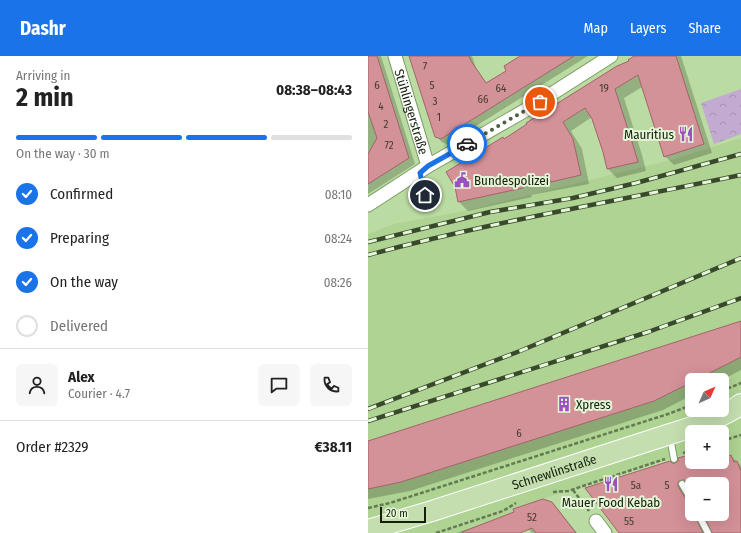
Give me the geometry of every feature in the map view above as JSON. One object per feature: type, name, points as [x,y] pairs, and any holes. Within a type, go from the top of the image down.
[{"type":"main road","name":"Schnewlinstraße","points":[[368,530],[432,511],[670,434],[699,424],[740,406]]},
{"type":"street","name":"Stühlingerstraße","points":[[395,56],[424,170]]},
{"type":"street","points":[[368,205],[424,170],[518,115],[611,56]]},
{"type":"street","points":[[596,521],[605,533]]},
{"type":"lane","points":[[424,170],[425,195]]},
{"type":"lane","points":[[670,434],[674,458]]},
{"type":"lane","points":[[682,484],[685,489]]},
{"type":"lane","points":[[702,521],[708,533]]},
{"type":"path","points":[[729,388],[741,383]]},
{"type":"path","points":[[368,508],[390,504],[529,460],[685,408]]},
{"type":"path","points":[[729,439],[741,435]]},
{"type":"path","points":[[546,493],[572,490],[685,454]]},
{"type":"path","points":[[572,490],[596,521]]},
{"type":"path","points":[[436,533],[503,511],[522,501]]},
{"type":"shaded area","points":[[741,138],[741,533],[729,521],[729,477],[702,477],[700,469],[729,469],[729,425],[685,425],[685,454],[513,508],[522,533],[368,533],[368,234],[394,224],[464,211],[675,159]]},
{"type":"green space","points":[[741,89],[741,134],[714,144],[701,103]]},
{"type":"building","points":[[368,56],[377,56],[409,158],[368,184],[368,154],[377,138],[368,112]]},
{"type":"building","points":[[409,56],[469,56],[486,83],[506,71],[504,66],[520,56],[574,56],[441,139],[435,137]]},
{"type":"building","points":[[634,56],[676,56],[704,144],[664,157],[638,75],[615,89],[638,162],[607,169],[592,119],[585,108],[563,122],[573,139],[581,175],[551,182],[550,180],[523,186],[523,188],[458,202],[455,187],[446,172],[503,137],[504,139],[527,124],[526,123],[617,66],[629,61],[628,60]]},
{"type":"building","name":"Xpress","points":[[741,321],[741,357],[710,373],[685,373],[685,386],[654,401],[401,482],[368,489],[368,441]]},
{"type":"building","points":[[731,455],[734,462],[737,461],[741,471],[741,533],[712,533],[706,521],[729,521],[729,477],[685,477],[685,480],[678,482],[678,486],[685,498],[685,521],[697,521],[703,533],[619,533],[585,488],[670,461],[675,463],[678,461],[678,458],[685,456],[685,469],[729,469],[729,456]]},
{"type":"building","points":[[543,499],[552,502],[576,533],[536,533],[532,528],[520,533],[462,532],[514,512],[513,509]]},
{"type":"railway","points":[[368,242],[490,212],[573,198],[636,183],[741,154]]},
{"type":"railway","points":[[368,255],[507,222],[741,175]]},
{"type":"railway","points":[[368,409],[520,351],[741,258]]},
{"type":"railway","points":[[368,421],[648,332],[741,298]]},
{"type":"way so far","points":[[467,144],[540,102]]},
{"type":"place","name":"Mauritius","points":[[686,134]]},
{"type":"place","name":"Bundespolizei","points":[[462,180]]},
{"type":"place","name":"Xpress","points":[[564,404]]},
{"type":"place","name":"Mauer Food Kebab","points":[[611,484]]},
{"type":"route","points":[[425,195],[420,173],[428,166],[467,144]]}]
